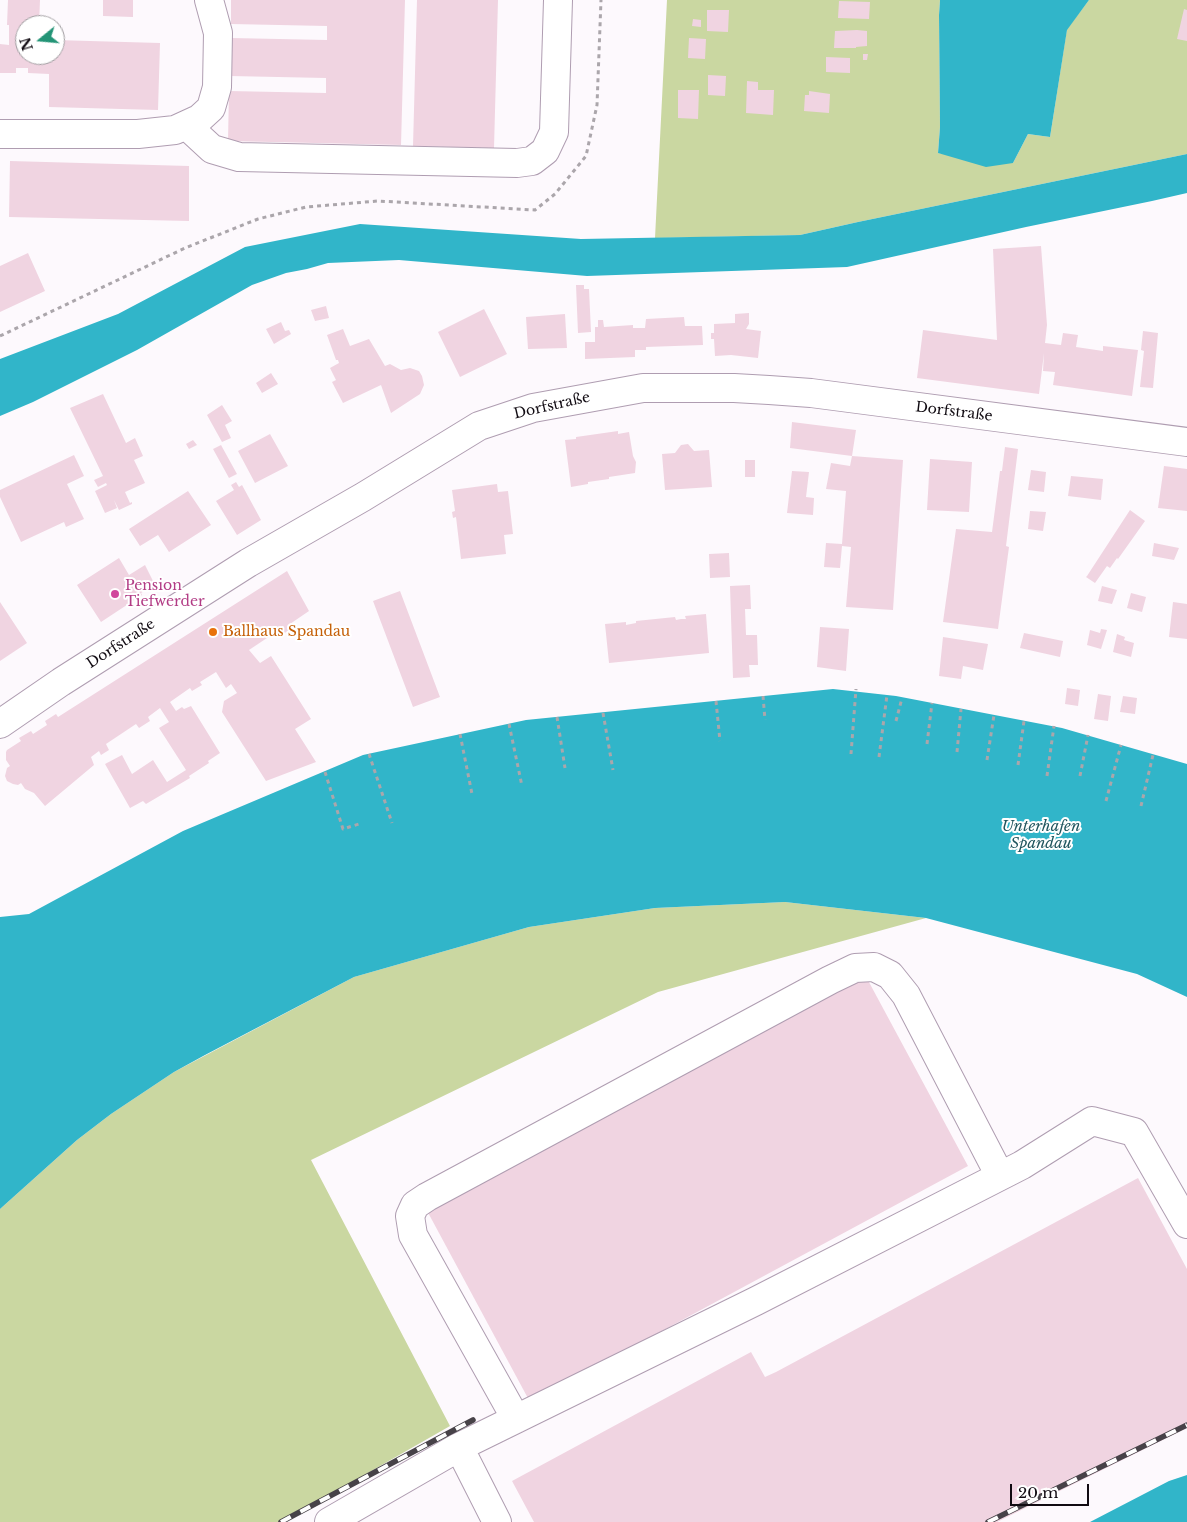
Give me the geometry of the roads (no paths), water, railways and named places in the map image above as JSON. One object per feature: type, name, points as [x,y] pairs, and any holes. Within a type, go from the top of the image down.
[{"type":"street","points":[[0,134],[138,134],[174,130],[199,120],[211,108],[217,87],[218,33],[209,0]]},
{"type":"street","points":[[186,125],[212,149],[239,157],[517,163],[532,161],[545,151],[554,132],[558,0]]},
{"type":"street","name":"Dorfstraße","points":[[0,724],[248,563],[363,498],[479,426],[533,408],[643,388],[734,388],[810,394],[1187,442]]},
{"type":"street","points":[[516,1419],[413,1235],[410,1216],[415,1205],[830,980],[855,968],[874,967],[890,975],[906,995],[1000,1176]]},
{"type":"street","points":[[329,1522],[459,1447],[756,1301],[1022,1165],[1092,1121],[1134,1132],[1187,1224]]},
{"type":"street","points":[[459,1447],[497,1522]]},
{"type":"water","points":[[940,0],[1089,0],[1067,30],[1050,137],[1028,134],[1013,163],[986,167],[938,153],[940,127]]},
{"type":"water","points":[[1187,154],[1187,193],[847,267],[587,276],[399,260],[328,263],[286,273],[252,285],[137,350],[33,402],[0,416],[0,359],[118,314],[245,247],[360,224],[581,239],[800,235]]},
{"type":"water","name":"Unterhafen Spandau","points":[[833,689],[896,696],[1062,728],[1187,764],[1187,997],[1137,974],[926,918],[785,902],[655,908],[529,927],[354,977],[205,1055],[174,1072],[111,1114],[77,1140],[0,1209],[0,917],[29,914],[183,831],[363,755],[526,720]]},
{"type":"water","points":[[1187,1475],[1187,1522],[1090,1522],[1169,1481]]},
{"type":"railway","points":[[281,1522],[473,1420]]},
{"type":"railway","points":[[988,1522],[1187,1425]]},
{"type":"place","name":"Pension Tiefwerder","points":[[115,594]]},
{"type":"place","name":"Ballhaus Spandau","points":[[213,632]]}]
